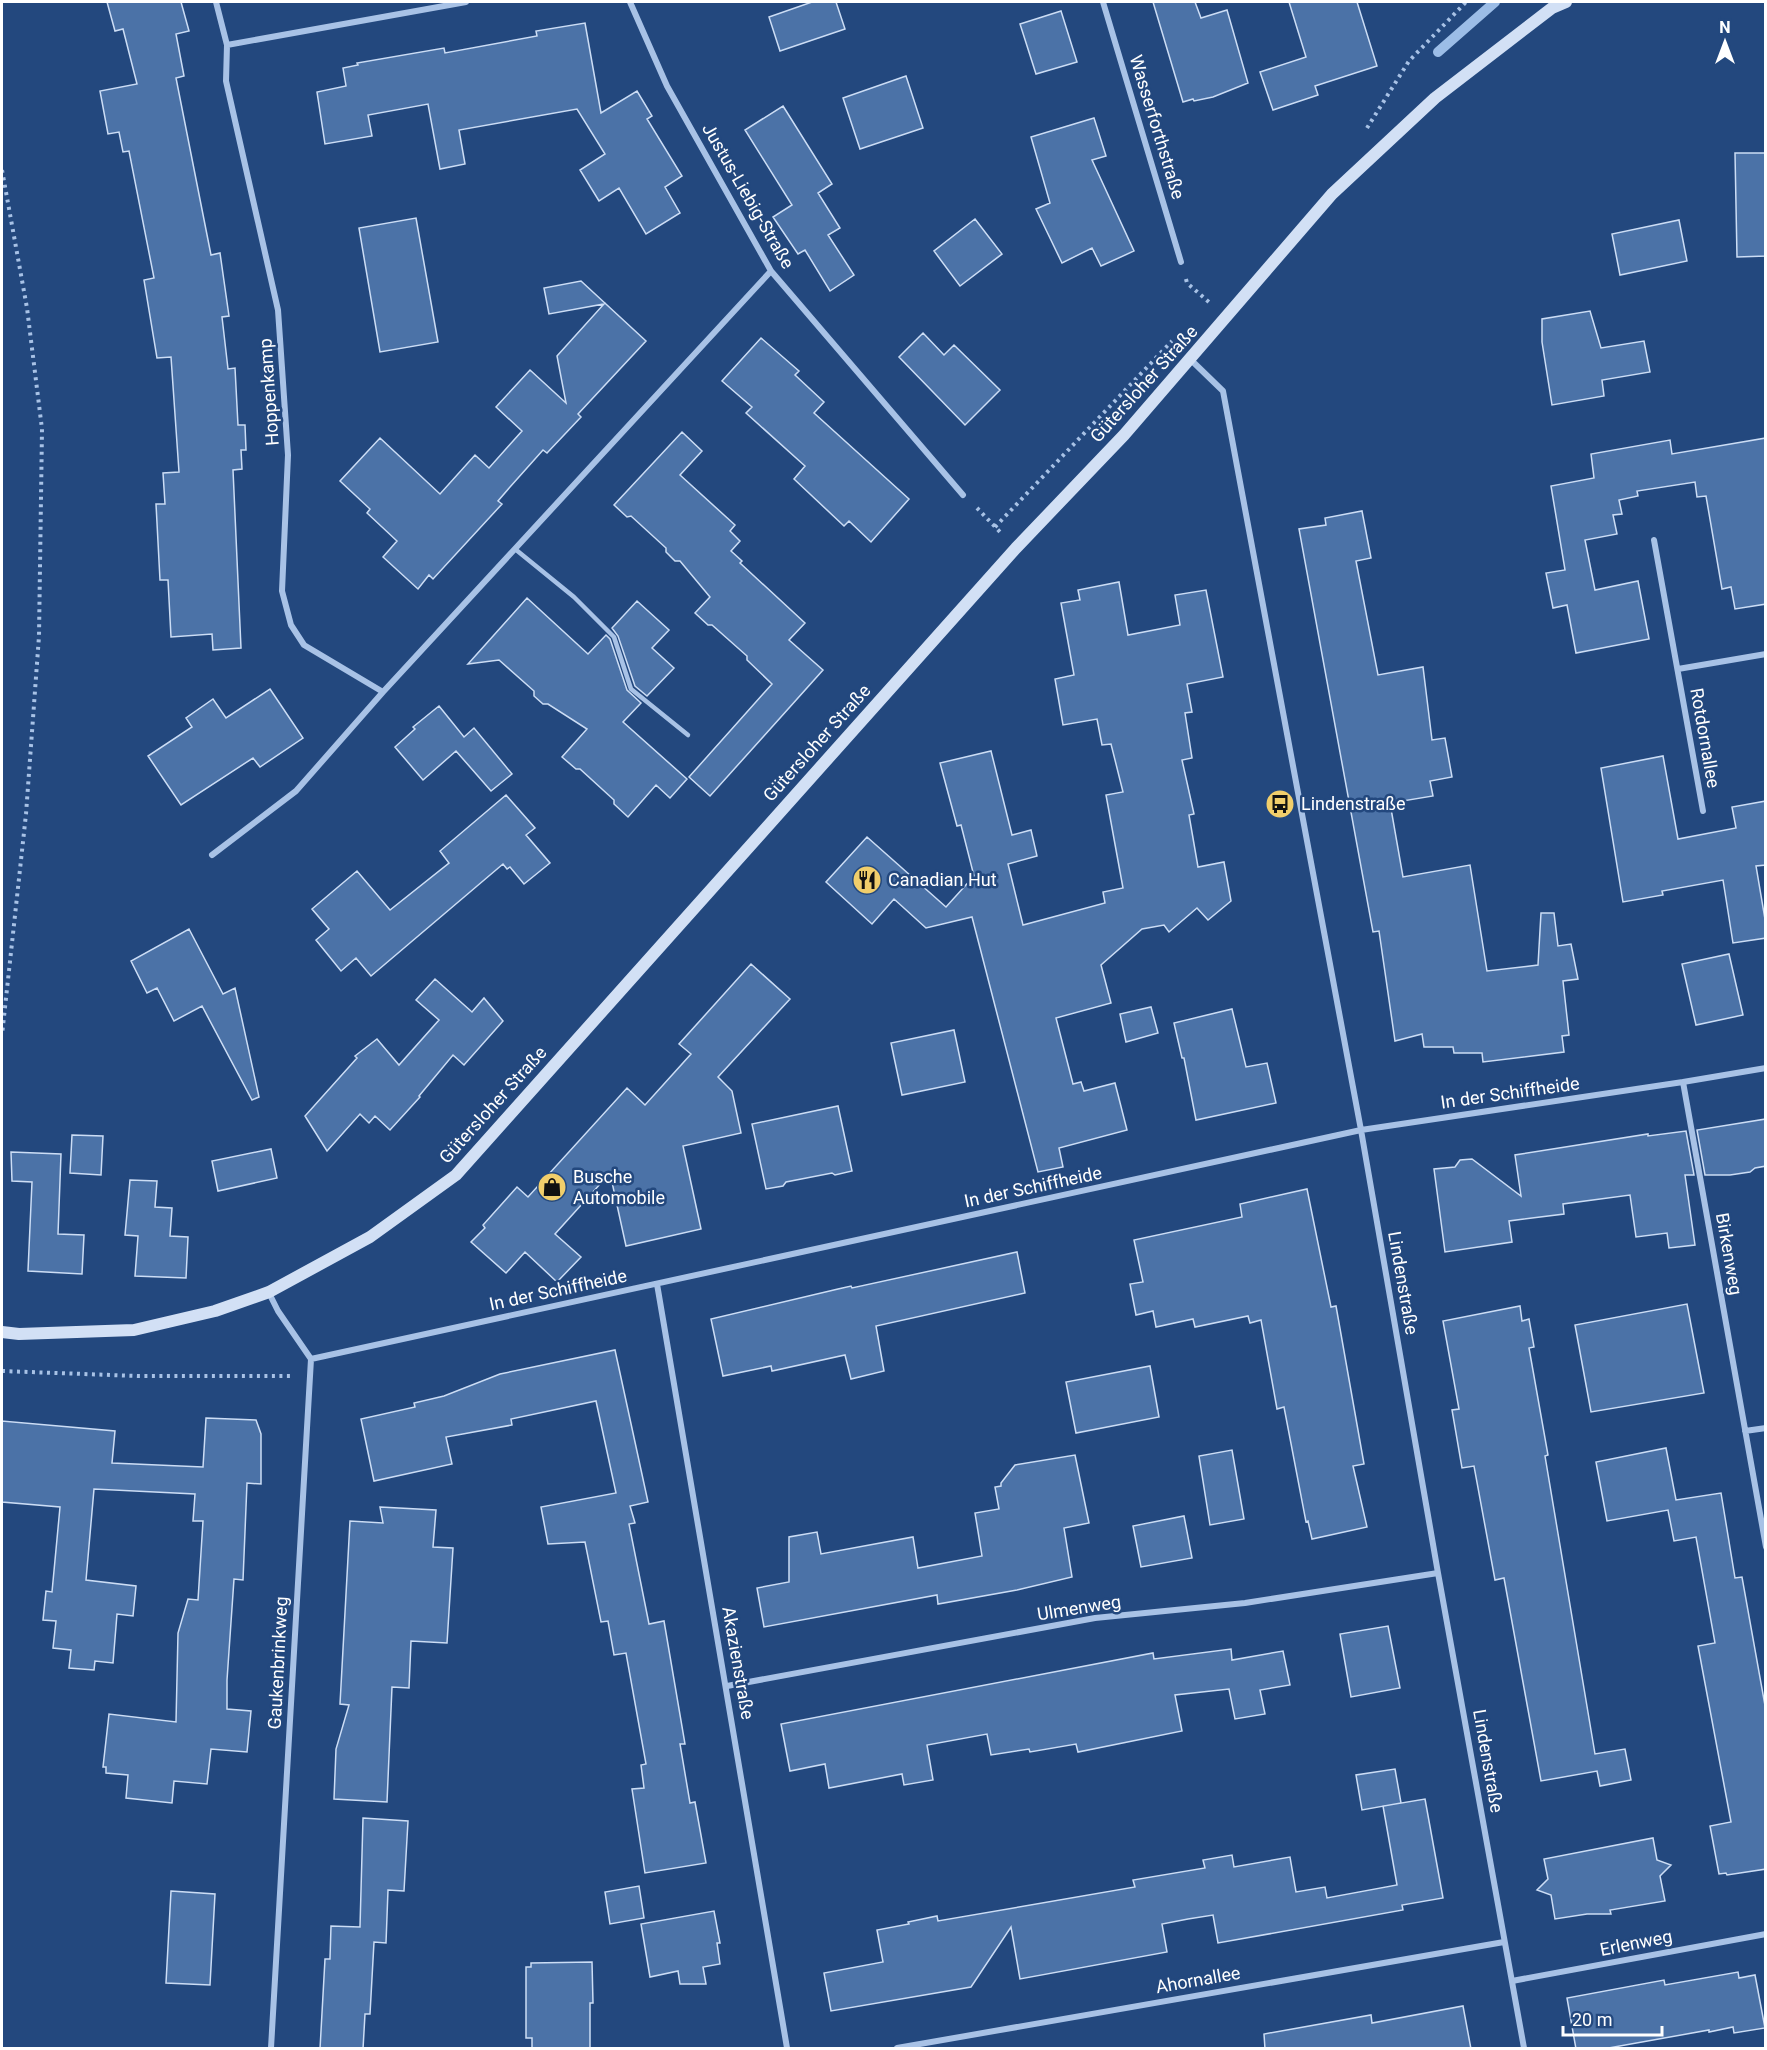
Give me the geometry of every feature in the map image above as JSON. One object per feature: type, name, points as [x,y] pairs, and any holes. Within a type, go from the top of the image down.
[{"type":"main road","name":"Gütersloher Straße","points":[[2,1332],[20,1334],[134,1330],[215,1311],[268,1292],[370,1237],[456,1174],[1016,548],[1124,435],[1332,194],[1436,98],[1552,9],[1566,2]]},
{"type":"street","name":"Hoppenkamp","points":[[216,2],[227,45],[226,81],[278,310],[288,455],[282,591],[291,625],[304,645],[383,692]]},
{"type":"street","points":[[227,45],[466,2]]},
{"type":"street","name":"Justus-Liebig-Straße","points":[[630,2],[667,86],[771,271],[963,495]]},
{"type":"street","name":"Wasserforthstraße","points":[[1103,2],[1181,262]]},
{"type":"street","points":[[212,855],[296,791],[383,692],[771,271]]},
{"type":"street","name":"Lindenstraße","points":[[1190,359],[1223,391],[1361,1130],[1524,2049]]},
{"type":"street","name":"Rotdornallee","points":[[1654,540],[1703,811]]},
{"type":"street","name":"Rotdornallee","points":[[1678,669],[1766,654]]},
{"type":"street","name":"In der Schiffheide","points":[[311,1359],[1361,1130],[1766,1068]]},
{"type":"street","name":"Birkenweg","points":[[1683,1082],[1766,1547]]},
{"type":"street","name":"Akazienstraße","points":[[657,1284],[787,2049]]},
{"type":"street","points":[[268,1292],[278,1311],[311,1359]]},
{"type":"street","name":"Gaukenbrinkweg","points":[[271,2049],[311,1359]]},
{"type":"street","points":[[1745,1431],[1766,1428]]},
{"type":"street","name":"Ulmenweg","points":[[727,1686],[1095,1618],[1245,1603],[1438,1573]]},
{"type":"street","name":"Erlenweg","points":[[1512,1982],[1766,1934]]},
{"type":"street","name":"Ahornallee","points":[[897,2049],[1504,1942]]},
{"type":"lane","points":[[515,549],[574,597],[614,637],[631,689],[688,735]]},
{"type":"path","points":[[2,170],[27,308],[42,429],[39,636],[26,814],[2,1035]]},
{"type":"path","points":[[963,495],[1016,548]]},
{"type":"path","points":[[2,1371],[138,1376],[309,1376]]},
{"type":"building","points":[[107,2],[181,2],[189,31],[176,34],[184,76],[176,78],[211,255],[220,253],[229,316],[222,317],[228,369],[235,368],[238,425],[245,425],[246,450],[241,450],[242,469],[233,470],[241,648],[213,650],[212,634],[171,637],[168,580],[160,580],[156,504],[165,504],[163,473],[179,472],[171,357],[157,358],[144,280],[154,278],[129,151],[123,152],[119,132],[108,134],[100,91],[137,84],[123,29],[115,31]]},
{"type":"building","points":[[812,2],[836,2],[845,29],[780,51],[769,17]]},
{"type":"building","points":[[1153,2],[1195,2],[1201,18],[1227,10],[1248,83],[1213,97],[1183,102]]},
{"type":"building","points":[[1289,2],[1357,2],[1377,66],[1315,86],[1318,95],[1273,110],[1260,72],[1306,57]]},
{"type":"building","points":[[1061,11],[1077,62],[1036,74],[1020,24]]},
{"type":"building","points":[[585,23],[601,113],[637,91],[652,116],[647,119],[682,176],[665,187],[680,213],[646,234],[619,188],[599,201],[580,170],[605,154],[577,109],[459,130],[465,164],[440,169],[428,104],[368,115],[372,136],[325,144],[317,92],[346,86],[343,68],[358,65],[357,63],[444,48],[445,53],[537,36],[536,31]]},
{"type":"building","points":[[906,76],[923,128],[860,149],[843,98]]},
{"type":"building","points":[[783,106],[832,184],[818,193],[840,228],[828,235],[854,275],[830,291],[805,250],[798,254],[773,217],[792,205],[745,130]]},
{"type":"building","points":[[1094,118],[1106,156],[1092,160],[1134,251],[1101,266],[1092,248],[1062,263],[1036,209],[1050,203],[1031,137]]},
{"type":"building","points":[[1735,153],[1766,153],[1766,256],[1737,257]]},
{"type":"building","points":[[416,218],[438,342],[380,352],[359,228]]},
{"type":"building","points":[[975,219],[1002,254],[960,286],[934,251]]},
{"type":"building","points":[[1679,220],[1687,261],[1620,275],[1612,234]]},
{"type":"building","points":[[581,281],[646,341],[578,414],[581,417],[547,453],[543,450],[510,487],[498,501],[502,504],[433,579],[429,575],[418,589],[383,557],[397,541],[367,513],[370,509],[340,481],[380,438],[440,494],[475,455],[489,468],[522,431],[496,407],[530,370],[566,403],[557,356],[604,304],[549,314],[544,288]]},
{"type":"building","points":[[1590,311],[1601,348],[1644,341],[1650,372],[1602,380],[1604,396],[1552,405],[1542,342],[1542,319]]},
{"type":"building","points":[[923,333],[944,355],[954,345],[1000,390],[965,425],[899,357]]},
{"type":"building","points":[[761,338],[799,371],[795,375],[824,402],[814,413],[909,499],[871,542],[849,521],[844,526],[794,479],[805,466],[746,413],[752,407],[722,381]]},
{"type":"building","points":[[682,432],[702,451],[680,475],[735,525],[730,531],[740,541],[731,551],[742,561],[740,563],[805,623],[789,640],[823,670],[710,796],[689,777],[772,684],[747,660],[747,656],[695,613],[710,597],[680,561],[675,561],[666,552],[666,548],[631,516],[627,517],[614,505]]},
{"type":"building","points":[[1766,438],[1766,604],[1735,609],[1731,587],[1722,589],[1706,496],[1697,497],[1695,482],[1637,491],[1638,496],[1619,500],[1622,514],[1613,515],[1617,534],[1585,540],[1595,590],[1638,581],[1649,639],[1576,653],[1567,605],[1553,608],[1546,573],[1565,570],[1551,486],[1594,478],[1591,454],[1670,440],[1672,454]]},
{"type":"building","points":[[1362,511],[1371,558],[1356,561],[1378,675],[1423,667],[1432,740],[1445,738],[1452,777],[1430,781],[1433,796],[1390,803],[1403,877],[1470,865],[1487,971],[1538,965],[1541,913],[1554,913],[1558,946],[1571,944],[1578,979],[1563,981],[1569,1035],[1562,1036],[1564,1052],[1483,1062],[1482,1053],[1454,1053],[1453,1047],[1424,1047],[1422,1034],[1395,1041],[1379,931],[1373,932],[1299,529],[1326,525],[1325,518]]},
{"type":"building","points":[[1119,582],[1128,635],[1180,625],[1175,595],[1206,590],[1223,677],[1187,684],[1192,712],[1185,713],[1192,758],[1182,760],[1194,814],[1189,815],[1198,867],[1224,862],[1231,901],[1208,920],[1197,908],[1169,932],[1164,925],[1142,929],[1101,965],[1111,1003],[1056,1018],[1073,1084],[1081,1082],[1084,1091],[1115,1083],[1127,1130],[1059,1148],[1063,1167],[1038,1172],[972,917],[926,928],[894,899],[872,924],[826,882],[867,837],[946,907],[974,876],[961,825],[957,826],[940,763],[991,751],[1012,835],[1031,830],[1037,856],[1008,864],[1023,925],[1105,903],[1103,892],[1123,888],[1106,795],[1123,792],[1111,744],[1102,745],[1097,719],[1063,725],[1055,679],[1074,675],[1061,603],[1080,600],[1078,590]]},
{"type":"building","points":[[527,598],[588,654],[606,635],[610,639],[627,690],[641,703],[623,722],[687,779],[670,798],[656,785],[628,817],[614,804],[614,800],[580,769],[576,769],[562,757],[587,729],[548,704],[543,704],[534,696],[534,691],[499,660],[468,664]]},
{"type":"building","points":[[637,601],[669,630],[652,648],[674,668],[647,696],[635,686],[618,636],[612,628]]},
{"type":"building","points":[[270,689],[303,738],[260,767],[253,758],[181,805],[148,756],[192,727],[186,718],[213,699],[226,718]]},
{"type":"building","points":[[439,706],[464,737],[474,728],[512,774],[491,791],[456,751],[423,780],[395,747],[415,729],[413,727]]},
{"type":"building","points":[[1663,756],[1678,839],[1736,828],[1732,807],[1766,801],[1766,865],[1756,866],[1766,938],[1733,943],[1723,880],[1662,891],[1663,895],[1623,902],[1601,768]]},
{"type":"building","points":[[506,795],[535,828],[526,835],[550,863],[524,884],[510,867],[507,869],[503,864],[371,976],[356,958],[341,971],[316,940],[329,929],[312,909],[357,871],[390,910],[449,863],[440,851]]},
{"type":"building","points":[[189,929],[223,994],[235,988],[259,1097],[252,1100],[202,1006],[174,1021],[157,988],[147,993],[131,961]]},
{"type":"building","points":[[1729,954],[1743,1015],[1696,1025],[1682,964]]},
{"type":"building","points":[[751,964],[790,999],[718,1077],[732,1091],[741,1133],[683,1146],[701,1229],[626,1246],[610,1173],[555,1234],[581,1257],[557,1282],[525,1252],[506,1273],[471,1242],[517,1187],[528,1197],[627,1088],[645,1105],[691,1054],[679,1044]]},
{"type":"building","points":[[435,979],[472,1012],[484,998],[503,1021],[464,1065],[453,1055],[390,1130],[375,1116],[369,1123],[360,1114],[327,1151],[305,1116],[357,1058],[355,1056],[377,1039],[399,1065],[439,1020],[416,1000]]},
{"type":"building","points":[[1151,1007],[1158,1033],[1126,1042],[1120,1014]]},
{"type":"building","points":[[1232,1009],[1246,1067],[1267,1063],[1276,1103],[1196,1120],[1184,1058],[1182,1058],[1174,1023]]},
{"type":"building","points":[[954,1030],[965,1082],[902,1095],[891,1043]]},
{"type":"building","points":[[838,1106],[852,1171],[786,1182],[783,1186],[766,1189],[752,1124]]},
{"type":"building","points":[[1766,1119],[1766,1166],[1755,1168],[1750,1172],[1730,1175],[1705,1175],[1697,1130]]},
{"type":"building","points":[[1686,1131],[1694,1175],[1685,1175],[1695,1245],[1669,1248],[1667,1233],[1636,1237],[1630,1195],[1563,1204],[1564,1214],[1509,1221],[1512,1242],[1445,1252],[1434,1169],[1455,1167],[1460,1160],[1472,1159],[1521,1196],[1515,1155],[1648,1134],[1648,1136]]},
{"type":"building","points":[[72,1135],[103,1136],[101,1175],[70,1173]]},
{"type":"building","points":[[271,1149],[277,1178],[218,1191],[212,1161]]},
{"type":"building","points":[[11,1152],[61,1154],[58,1234],[84,1235],[82,1274],[28,1271],[32,1182],[12,1181]]},
{"type":"building","points":[[130,1180],[157,1181],[155,1207],[172,1208],[170,1236],[188,1237],[186,1278],[135,1276],[138,1236],[125,1235]]},
{"type":"building","points":[[1307,1189],[1331,1307],[1336,1306],[1364,1464],[1353,1466],[1367,1527],[1312,1539],[1308,1521],[1306,1522],[1284,1407],[1277,1409],[1261,1320],[1250,1323],[1248,1316],[1195,1327],[1193,1319],[1156,1327],[1153,1311],[1136,1315],[1130,1284],[1143,1282],[1134,1240],[1242,1217],[1240,1204]]},
{"type":"building","points":[[1017,1252],[1025,1293],[876,1326],[884,1371],[851,1379],[845,1355],[772,1371],[771,1366],[723,1376],[711,1319],[851,1286],[852,1288]]},
{"type":"building","points":[[1687,1304],[1704,1393],[1591,1412],[1575,1325]]},
{"type":"building","points":[[1520,1306],[1522,1321],[1529,1319],[1534,1347],[1529,1348],[1548,1455],[1545,1456],[1595,1754],[1625,1749],[1631,1780],[1600,1786],[1597,1771],[1541,1781],[1504,1578],[1495,1580],[1474,1466],[1462,1468],[1452,1410],[1459,1409],[1443,1321]]},
{"type":"building","points":[[615,1350],[648,1502],[630,1506],[635,1523],[629,1524],[649,1624],[664,1621],[685,1744],[680,1744],[690,1803],[695,1802],[706,1863],[645,1873],[632,1789],[644,1788],[641,1765],[646,1764],[626,1653],[614,1655],[608,1621],[601,1622],[585,1542],[548,1544],[541,1507],[616,1493],[596,1401],[511,1419],[512,1425],[446,1437],[452,1464],[374,1481],[361,1419],[415,1407],[414,1403],[444,1396],[500,1374]]},
{"type":"building","points":[[1150,1366],[1159,1417],[1076,1433],[1066,1382]]},
{"type":"building","points":[[206,1418],[256,1420],[261,1434],[261,1484],[247,1483],[243,1580],[234,1579],[227,1680],[227,1709],[251,1711],[247,1752],[211,1749],[207,1784],[174,1781],[172,1803],[126,1798],[128,1775],[106,1773],[106,1767],[103,1767],[109,1714],[176,1722],[178,1633],[188,1599],[198,1600],[203,1521],[193,1521],[195,1494],[94,1489],[86,1580],[136,1586],[133,1616],[117,1614],[113,1663],[95,1661],[94,1670],[69,1668],[71,1650],[53,1648],[56,1621],[43,1620],[46,1591],[52,1592],[60,1507],[2,1502],[2,1421],[115,1431],[112,1463],[203,1467]]},
{"type":"building","points":[[1666,1448],[1676,1500],[1721,1493],[1735,1578],[1742,1577],[1766,1711],[1766,1869],[1727,1875],[1726,1873],[1719,1874],[1710,1826],[1731,1822],[1698,1646],[1715,1643],[1696,1537],[1674,1541],[1668,1510],[1607,1521],[1596,1462]]},
{"type":"building","points":[[1232,1450],[1244,1519],[1210,1525],[1199,1456]]},
{"type":"building","points":[[1075,1455],[1089,1523],[1064,1528],[1072,1577],[1017,1590],[938,1604],[937,1595],[764,1627],[757,1588],[789,1582],[789,1537],[817,1532],[821,1554],[913,1537],[918,1568],[982,1556],[975,1513],[999,1509],[995,1487],[1001,1486],[1015,1465]]},
{"type":"building","points":[[380,1507],[436,1510],[433,1547],[453,1548],[447,1643],[411,1641],[409,1688],[392,1687],[387,1802],[334,1799],[336,1749],[349,1705],[340,1704],[350,1521],[383,1523]]},
{"type":"building","points":[[1184,1516],[1192,1558],[1141,1567],[1133,1526]]},
{"type":"building","points":[[1388,1626],[1400,1688],[1351,1697],[1340,1634]]},
{"type":"building","points":[[1231,1649],[1232,1660],[1283,1651],[1290,1685],[1260,1690],[1265,1714],[1235,1719],[1229,1689],[1175,1695],[1182,1731],[1078,1752],[1076,1744],[1030,1752],[1029,1749],[991,1755],[987,1734],[927,1745],[933,1780],[904,1785],[902,1774],[829,1788],[825,1764],[790,1771],[781,1724],[1153,1653],[1154,1659]]},
{"type":"building","points":[[1395,1769],[1401,1803],[1362,1810],[1356,1775]]},
{"type":"building","points":[[1425,1799],[1443,1898],[1402,1905],[1403,1910],[1218,1943],[1213,1915],[1188,1919],[1162,1924],[1167,1952],[1020,1979],[1011,1927],[971,1987],[831,2011],[824,1973],[883,1962],[877,1930],[909,1924],[908,1922],[937,1916],[938,1921],[1135,1887],[1133,1880],[1205,1868],[1203,1860],[1232,1855],[1234,1867],[1290,1857],[1296,1892],[1325,1887],[1327,1898],[1397,1885],[1383,1806]]},
{"type":"building","points":[[363,1818],[408,1821],[404,1891],[388,1890],[386,1943],[374,1942],[370,2014],[365,2014],[363,2049],[320,2049],[325,1959],[330,1959],[331,1926],[360,1927]]},
{"type":"building","points":[[1653,1838],[1657,1860],[1671,1865],[1660,1876],[1665,1901],[1610,1910],[1611,1914],[1587,1914],[1555,1919],[1551,1895],[1537,1890],[1548,1879],[1544,1859]]},
{"type":"building","points":[[639,1886],[644,1918],[610,1924],[605,1892]]},
{"type":"building","points":[[171,1891],[215,1894],[210,1985],[166,1983]]},
{"type":"building","points":[[714,1911],[720,1943],[717,1943],[720,1964],[703,1967],[706,1984],[680,1984],[678,1971],[650,1977],[641,1924]]},
{"type":"building","points":[[592,1962],[593,2003],[590,2003],[590,2049],[532,2049],[532,2038],[526,2038],[526,1967],[531,1967],[531,1963]]},
{"type":"building","points":[[1738,1972],[1739,1978],[1755,1975],[1765,2028],[1734,2033],[1733,2027],[1603,2049],[1576,2049],[1567,1998],[1664,1980],[1665,1985]]},
{"type":"building","points":[[1463,2006],[1471,2049],[1265,2049],[1264,2034],[1371,2015],[1372,2023]]},
{"type":"waterway","points":[[1438,52],[1495,2]]},
{"type":"place","name":"Lindenstraße","points":[[1280,804]]},
{"type":"place","name":"Canadian Hut","points":[[867,880]]},
{"type":"place","name":"Busche Automobile","points":[[552,1187]]}]
